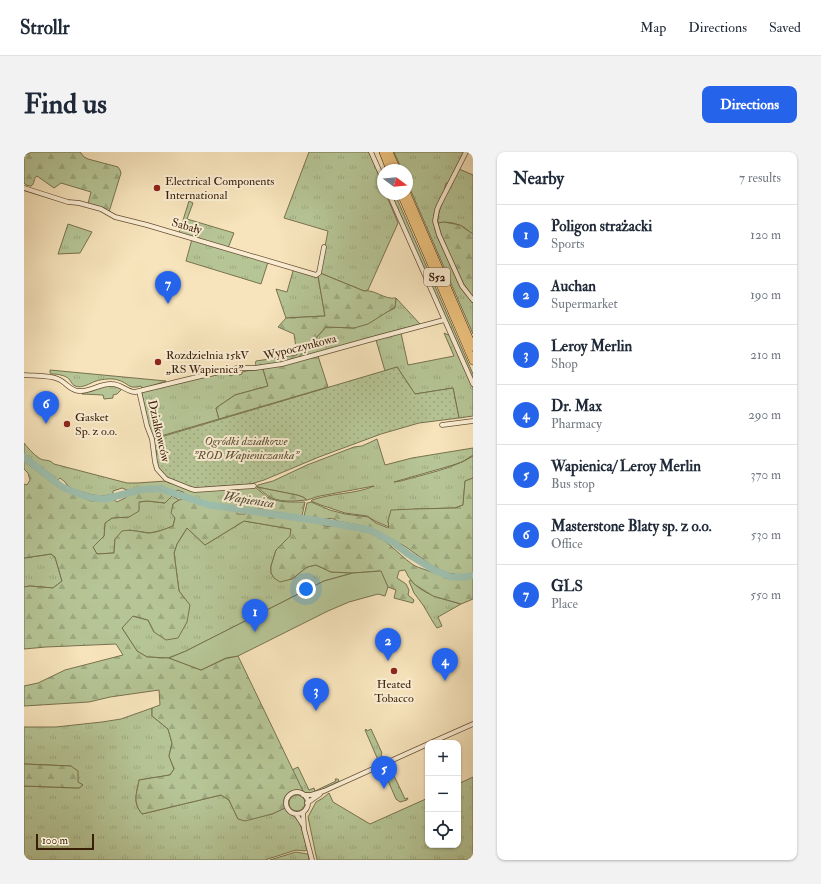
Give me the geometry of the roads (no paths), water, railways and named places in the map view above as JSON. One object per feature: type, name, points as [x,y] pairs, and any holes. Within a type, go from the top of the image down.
[{"type":"highway","points":[[382,152],[387,164]]},
{"type":"highway","points":[[389,152],[394,164]]},
{"type":"highway","name":"S52","points":[[404,200],[473,361]]},
{"type":"highway","name":"S52","points":[[410,200],[473,347]]},
{"type":"street","points":[[371,152],[377,166]]},
{"type":"street","points":[[466,152],[439,205],[435,221],[438,235],[462,286],[473,300]]},
{"type":"street","name":"Sabały","points":[[24,188],[68,202],[79,203],[101,209],[115,217],[316,275],[319,273],[324,247]]},
{"type":"street","points":[[392,200],[473,384]]},
{"type":"street","name":"Wypoczynkowa","points":[[24,375],[54,377],[70,388],[78,391],[112,384],[133,392],[238,368],[255,368],[282,364],[444,320]]},
{"type":"street","name":"Działkowców","points":[[139,391],[147,426],[152,439],[154,462],[160,473],[166,479],[195,490],[254,486]]},
{"type":"street","points":[[442,425],[473,421]]},
{"type":"street","points":[[438,740],[473,724]]},
{"type":"street","points":[[307,803],[324,791],[425,746]]},
{"type":"street","points":[[303,795],[324,791]]},
{"type":"street","points":[[304,829],[296,814],[292,813],[287,808],[287,798],[296,792],[303,795],[307,800],[305,810],[303,812],[304,829],[312,860]]},
{"type":"street","points":[[296,814],[303,812]]},
{"type":"waterway","name":"Wapienica","points":[[24,457],[62,487],[92,498],[105,499],[140,490],[161,489],[209,505],[320,521],[370,530],[394,543],[408,554],[434,570],[451,577],[467,577],[473,575]]},
{"type":"place","name":"Electrical Components International","points":[[157,188]]},
{"type":"place","name":"GLS","points":[[168,304]]},
{"type":"place","name":"Rozdzielnia 15kV „RS Wapienica”","points":[[158,362]]},
{"type":"place","name":"Masterstone Blaty sp. z o.o.","points":[[46,424]]},
{"type":"place","name":"Gasket Sp. z o.o.","points":[[67,424]]},
{"type":"place","name":"Poligon strażacki","points":[[255,632]]},
{"type":"place","name":"Auchan","points":[[388,661]]},
{"type":"place","name":"Heated Tobacco","points":[[394,671]]},
{"type":"place","name":"Dr. Max","points":[[445,681]]},
{"type":"place","name":"Leroy Merlin","points":[[316,711]]},
{"type":"place","name":"Wapienica/ Leroy Merlin","points":[[384,789]]},
{"type":"park label","name":"Ogródki działkowe \"ROD Wapieniczanka\"","points":[[246,448]]}]
